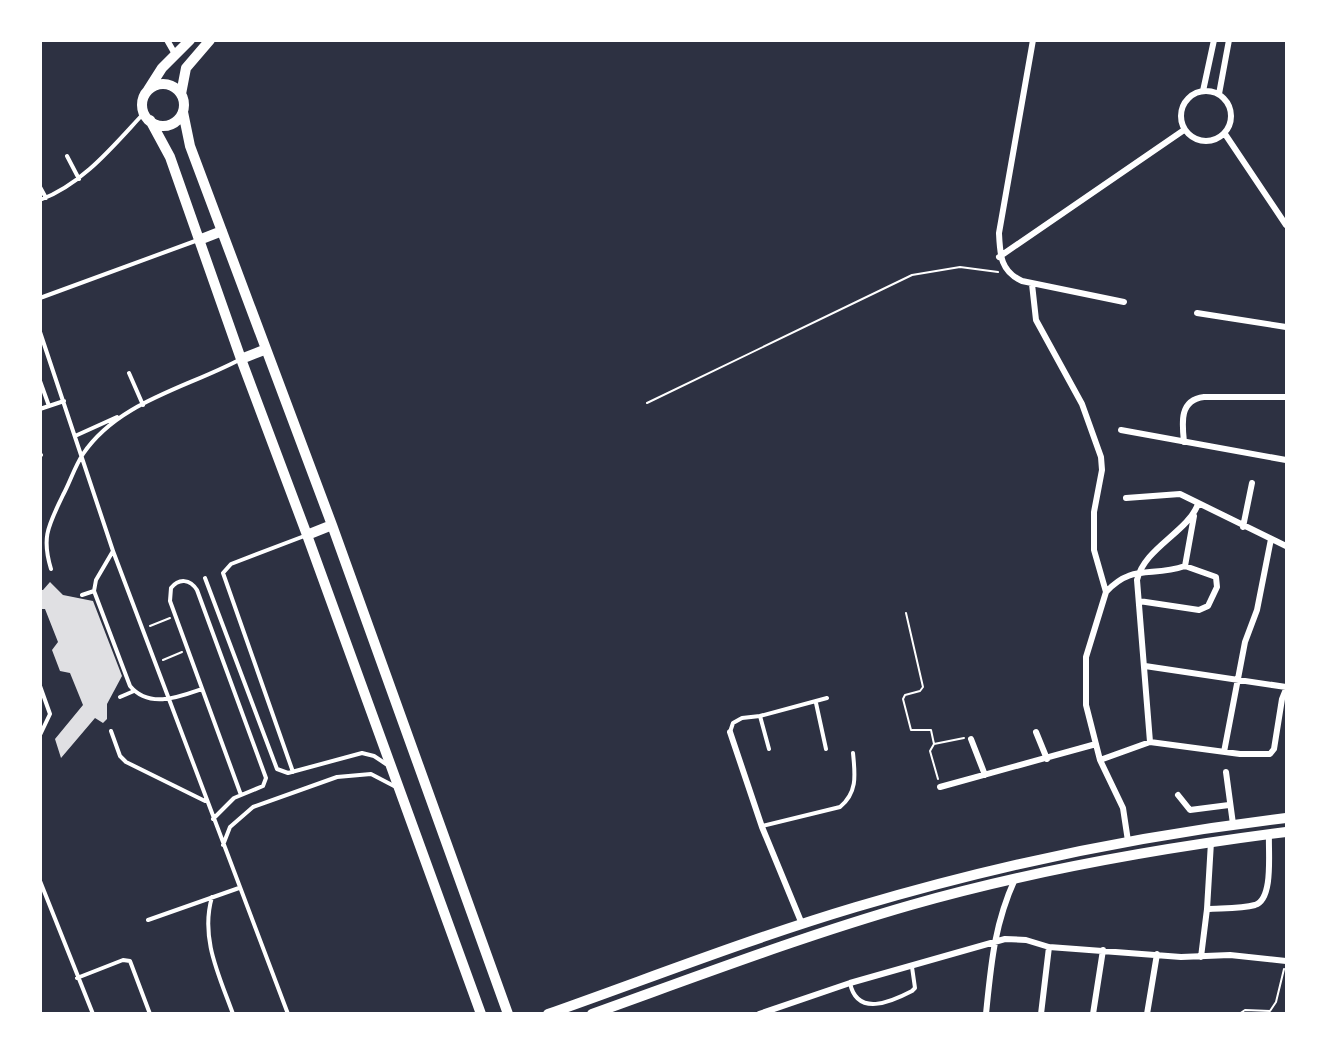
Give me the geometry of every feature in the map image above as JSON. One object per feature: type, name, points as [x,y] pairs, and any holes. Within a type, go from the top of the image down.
[{"type":"main road","points":[[190,40],[156,76],[146,92],[143,100],[147,117],[166,147],[241,359],[308,535],[481,1014]]},
{"type":"main road","points":[[210,40],[186,68],[181,94],[190,147],[264,350],[332,525],[507,1014],[500,1014]]},
{"type":"main road","points":[[146,92],[154,86],[164,84],[173,87],[181,94]]},
{"type":"main road","points":[[147,117],[159,125],[168,125],[177,120],[183,112]]},
{"type":"main road","points":[[199,240],[222,231]]},
{"type":"main road","points":[[241,359],[264,350]]},
{"type":"main road","points":[[308,535],[332,525]]},
{"type":"main road","points":[[548,1014],[802,924],[909,892],[1011,866],[1128,841],[1287,818]]},
{"type":"main road","points":[[592,1014],[806,938],[913,905],[1015,879],[1211,842],[1287,832]]},
{"type":"main road","points":[[1011,866],[1015,879]]},
{"type":"main road","points":[[802,924],[806,938]]},
{"type":"street","points":[[167,40],[175,54]]},
{"type":"street","points":[[1033,40],[999,233],[999,257],[1010,274],[1032,284],[1124,302]]},
{"type":"street","points":[[1203,91],[1214,40]]},
{"type":"street","points":[[1219,94],[1229,40]]},
{"type":"street","points":[[1203,91],[1219,94],[1226,100],[1232,116],[1225,134],[1217,139],[1200,141],[1184,130],[1181,122],[1183,104],[1194,93],[1203,91]]},
{"type":"street","points":[[999,257],[1184,130]]},
{"type":"street","points":[[1225,134],[1287,225]]},
{"type":"street","points":[[1032,284],[1036,320],[1082,404],[1101,457],[1102,470],[1094,512],[1094,550],[1106,592],[1104,605],[1086,657],[1086,705],[1100,760],[1121,802],[1128,841]]},
{"type":"street","points":[[1197,313],[1287,327]]},
{"type":"street","points":[[1184,442],[1182,419],[1184,410],[1193,400],[1204,397],[1287,397]]},
{"type":"street","points":[[1121,430],[1287,460]]},
{"type":"street","points":[[1243,526],[1252,483]]},
{"type":"street","points":[[1126,498],[1174,492],[1287,546]]},
{"type":"street","points":[[1185,566],[1198,504]]},
{"type":"street","points":[[1150,742],[1138,573],[1174,531],[1194,516]]},
{"type":"street","points":[[1224,752],[1245,642],[1257,610],[1271,539]]},
{"type":"street","points":[[1106,592],[1120,577],[1138,573],[1165,572],[1185,566],[1216,577],[1217,587],[1208,606],[1199,610],[1139,601]]},
{"type":"street","points":[[1100,760],[1150,742],[1224,752],[1265,755],[1272,753],[1282,699],[1287,688],[1173,668],[1145,666]]},
{"type":"street","points":[[730,732],[762,826],[802,924]]},
{"type":"street","points":[[1036,732],[1047,759]]},
{"type":"street","points":[[970,739],[985,775]]},
{"type":"street","points":[[940,787],[1096,744]]},
{"type":"street","points":[[1226,772],[1233,825]]},
{"type":"street","points":[[1178,795],[1190,810],[1229,805]]},
{"type":"street","points":[[1207,909],[1253,905],[1261,901],[1268,886],[1269,834]]},
{"type":"street","points":[[1201,957],[1207,909],[1211,842]]},
{"type":"street","points":[[986,1014],[994,942],[1001,909],[1015,879]]},
{"type":"street","points":[[759,1014],[850,983],[1012,938],[1049,947],[1201,957],[1230,955],[1286,961]]},
{"type":"street","points":[[1041,1014],[1049,947]]},
{"type":"street","points":[[1093,1014],[1103,950]]},
{"type":"street","points":[[1147,1014],[1157,954]]},
{"type":"lane","points":[[40,187],[43,199],[79,178],[147,117]]},
{"type":"lane","points":[[68,156],[79,178]]},
{"type":"lane","points":[[41,298],[199,240]]},
{"type":"lane","points":[[40,332],[113,551],[288,1014]]},
{"type":"lane","points":[[75,436],[241,359]]},
{"type":"lane","points":[[129,373],[143,405]]},
{"type":"lane","points":[[40,381],[49,406]]},
{"type":"lane","points":[[40,409],[64,401]]},
{"type":"lane","points":[[51,569],[45,549],[46,533],[82,456],[103,431],[129,412]]},
{"type":"lane","points":[[293,772],[223,573],[231,564],[308,535]]},
{"type":"lane","points":[[113,551],[96,580],[94,591],[127,681],[134,692],[140,696],[168,700],[202,689]]},
{"type":"lane","points":[[205,578],[274,765],[282,772],[293,772],[362,753],[374,756],[391,769]]},
{"type":"lane","points":[[213,819],[222,807],[241,795],[263,786],[265,774],[197,590],[188,581],[181,581],[171,588],[169,594],[241,795]]},
{"type":"lane","points":[[82,595],[94,591]]},
{"type":"lane","points":[[40,686],[50,714],[40,735]]},
{"type":"lane","points":[[120,697],[134,692]]},
{"type":"lane","points":[[730,732],[735,722],[816,703],[826,698]]},
{"type":"lane","points":[[816,703],[825,749]]},
{"type":"lane","points":[[760,716],[769,748]]},
{"type":"lane","points":[[111,731],[120,756],[126,762],[206,801]]},
{"type":"lane","points":[[762,826],[840,807],[849,797],[856,782],[854,753]]},
{"type":"lane","points":[[223,846],[230,827],[253,807],[337,777],[371,774],[391,783],[399,791]]},
{"type":"lane","points":[[40,881],[93,1014]]},
{"type":"lane","points":[[148,920],[239,888]]},
{"type":"lane","points":[[212,897],[207,918],[208,938],[233,1014]]},
{"type":"lane","points":[[77,978],[123,960],[130,961],[150,1014]]},
{"type":"lane","points":[[850,983],[861,1003],[876,1004],[915,988],[912,967]]},
{"type":"path","points":[[647,404],[912,275],[960,267],[1010,274]]},
{"type":"path","points":[[906,614],[922,687],[920,691],[903,698],[907,717],[913,732],[931,730],[934,744]]},
{"type":"path","points":[[142,629],[176,616]]},
{"type":"path","points":[[155,663],[188,650]]},
{"type":"path","points":[[940,787],[930,750],[934,744],[957,738],[970,739]]},
{"type":"path","points":[[1239,1014],[1245,1010],[1270,1011],[1276,1002],[1286,961]]},
{"type":"building","points":[[50,582],[63,595],[93,601],[122,676],[107,704],[107,719],[103,723],[95,718],[61,758],[55,739],[83,705],[70,673],[60,671],[52,650],[58,642],[45,609],[40,609],[40,590],[43,590]]}]
